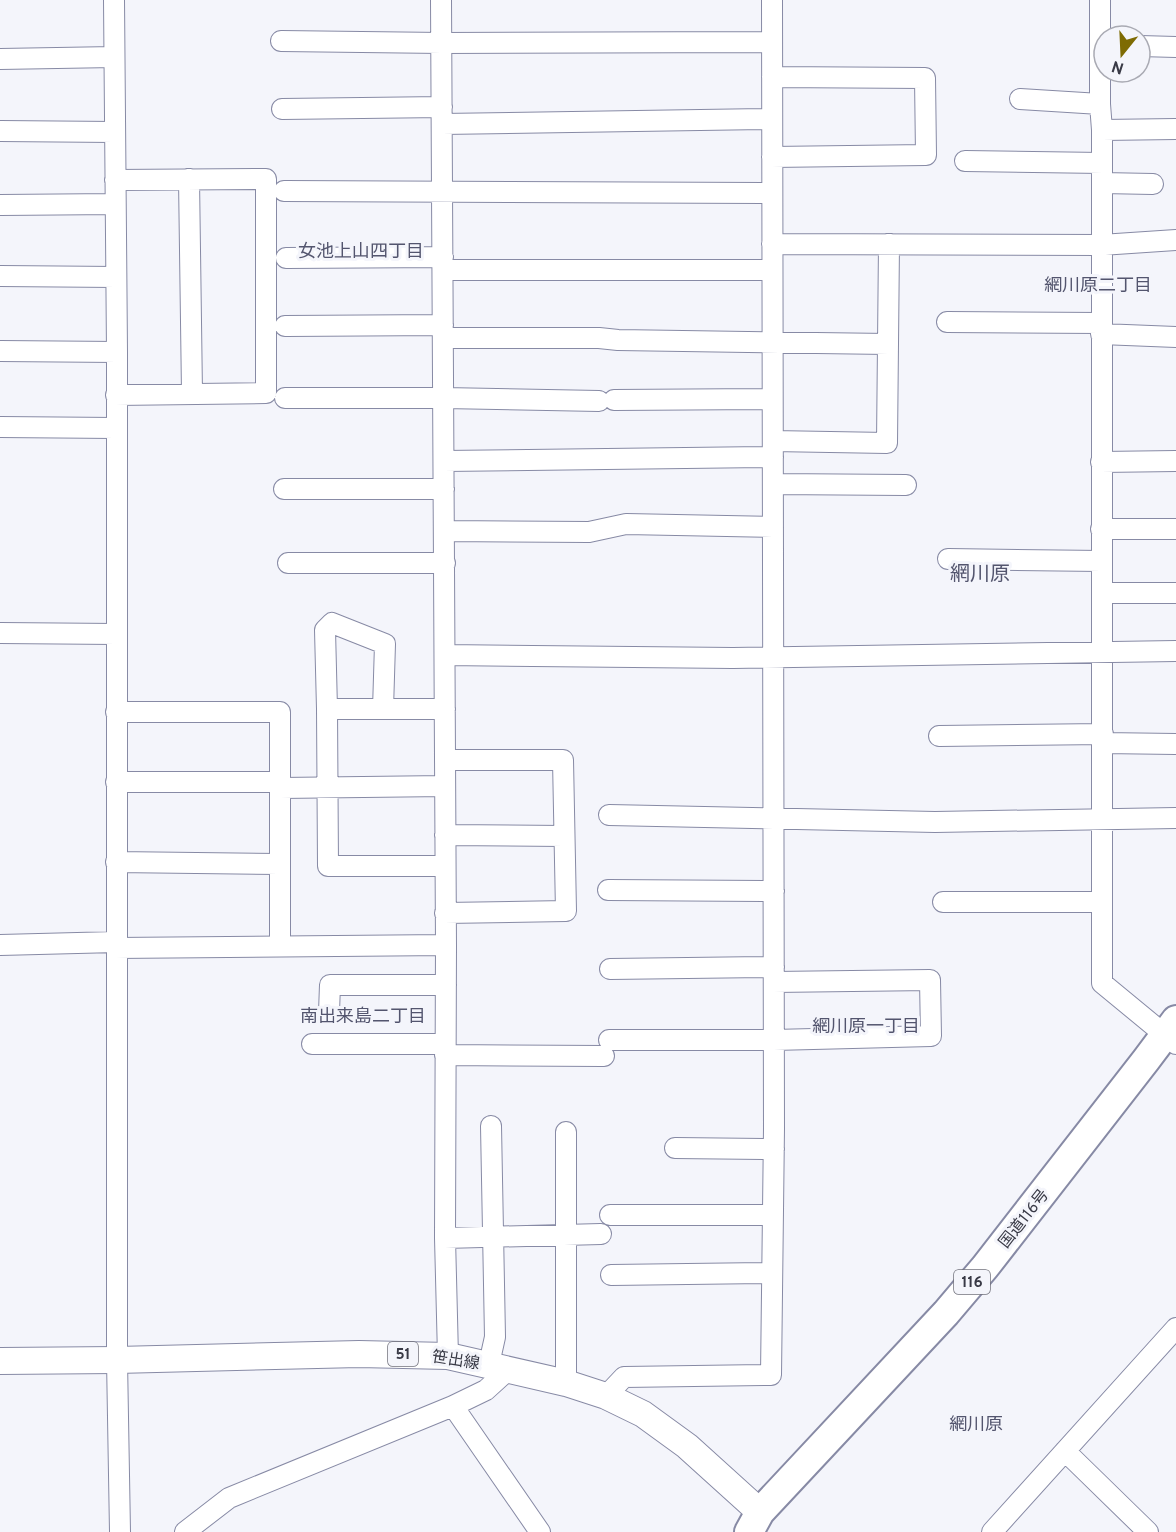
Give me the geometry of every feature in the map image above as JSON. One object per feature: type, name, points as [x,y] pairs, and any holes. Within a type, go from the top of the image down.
[{"type":"highway","name":"国道116号","points":[[728,1532],[735,1525],[754,1522],[946,1313],[1172,1033]]},
{"type":"main road","name":"笹出線","points":[[0,1361],[359,1354],[448,1356],[499,1366],[606,1396],[643,1414],[687,1446],[754,1522]]},
{"type":"street","points":[[114,0],[117,352],[115,428],[117,1360],[120,1532]]},
{"type":"street","points":[[441,0],[446,945],[445,1238],[448,1356]]},
{"type":"street","points":[[606,1396],[624,1377],[771,1375],[774,1149],[772,0]]},
{"type":"street","points":[[1100,0],[1101,24]]},
{"type":"street","points":[[281,40],[442,43],[772,42]]},
{"type":"street","points":[[1152,46],[1176,46]]},
{"type":"street","points":[[0,59],[114,57]]},
{"type":"street","points":[[772,77],[925,78],[926,155],[772,157]]},
{"type":"street","points":[[1101,84],[1102,983],[1172,1033]]},
{"type":"street","points":[[1020,99],[1100,104]]},
{"type":"street","points":[[282,109],[442,116],[772,119]]},
{"type":"street","points":[[1102,129],[1176,129]]},
{"type":"street","points":[[0,131],[114,132]]},
{"type":"street","points":[[965,161],[1102,173],[1153,184]]},
{"type":"street","points":[[189,179],[192,393]]},
{"type":"street","points":[[115,180],[266,179],[266,393],[116,395]]},
{"type":"street","points":[[284,191],[772,193]]},
{"type":"street","points":[[0,205],[115,204]]},
{"type":"street","points":[[772,244],[1101,245],[1176,240]]},
{"type":"street","points":[[444,461],[887,443],[889,244]]},
{"type":"street","points":[[286,258],[772,270]]},
{"type":"street","points":[[0,276],[116,277]]},
{"type":"street","points":[[946,322],[1101,328],[1176,337]]},
{"type":"street","points":[[285,326],[618,340],[888,344]]},
{"type":"street","points":[[0,351],[117,352]]},
{"type":"street","points":[[285,398],[606,401],[772,399]]},
{"type":"street","points":[[0,427],[115,428]]},
{"type":"street","points":[[1101,462],[1176,461]]},
{"type":"street","points":[[773,484],[906,485]]},
{"type":"street","points":[[284,489],[444,489]]},
{"type":"street","points":[[444,531],[589,532],[626,524],[773,527]]},
{"type":"street","points":[[1101,529],[1176,529]]},
{"type":"street","points":[[948,559],[1101,561]]},
{"type":"street","points":[[288,564],[444,564]]},
{"type":"street","points":[[1102,593],[1176,593]]},
{"type":"street","points":[[383,709],[385,644],[332,623],[324,630],[328,866],[445,866]]},
{"type":"street","points":[[0,633],[116,634]]},
{"type":"street","points":[[445,655],[774,656],[1176,651]]},
{"type":"street","points":[[327,709],[445,709]]},
{"type":"street","points":[[116,712],[280,712],[280,946]]},
{"type":"street","points":[[939,736],[1102,739],[1176,744]]},
{"type":"street","points":[[445,760],[563,760],[566,911],[445,913]]},
{"type":"street","points":[[116,782],[327,787],[445,786]]},
{"type":"street","points":[[609,815],[935,822],[1176,818]]},
{"type":"street","points":[[445,835],[564,836]]},
{"type":"street","points":[[116,862],[279,864]]},
{"type":"street","points":[[608,890],[774,891]]},
{"type":"street","points":[[943,902],[1102,902]]},
{"type":"street","points":[[0,945],[446,945]]},
{"type":"street","points":[[312,1044],[445,1050],[606,1048],[931,1036],[930,980],[610,969]]},
{"type":"street","points":[[329,1011],[330,985],[446,986]]},
{"type":"street","points":[[185,1532],[229,1498],[453,1406],[486,1390],[499,1366],[495,1337],[491,1126]]},
{"type":"street","points":[[566,1132],[566,1383]]},
{"type":"street","points":[[675,1148],[774,1149]]},
{"type":"street","points":[[610,1215],[773,1215]]},
{"type":"street","points":[[445,1238],[601,1234]]},
{"type":"street","points":[[611,1275],[772,1274]]},
{"type":"street","points":[[992,1532],[1176,1328]]},
{"type":"street","points":[[453,1406],[540,1532]]},
{"type":"street","points":[[1065,1451],[1148,1532]]},
{"type":"district","name":"女池上山四丁目","points":[[361,251]]},
{"type":"district","name":"網川原二丁目","points":[[1098,285]]},
{"type":"district","name":"網川原","points":[[980,573]]},
{"type":"district","name":"南出来島二丁目","points":[[363,1016]]},
{"type":"district","name":"網川原一丁目","points":[[866,1026]]},
{"type":"district","name":"網川原","points":[[976,1424]]}]
